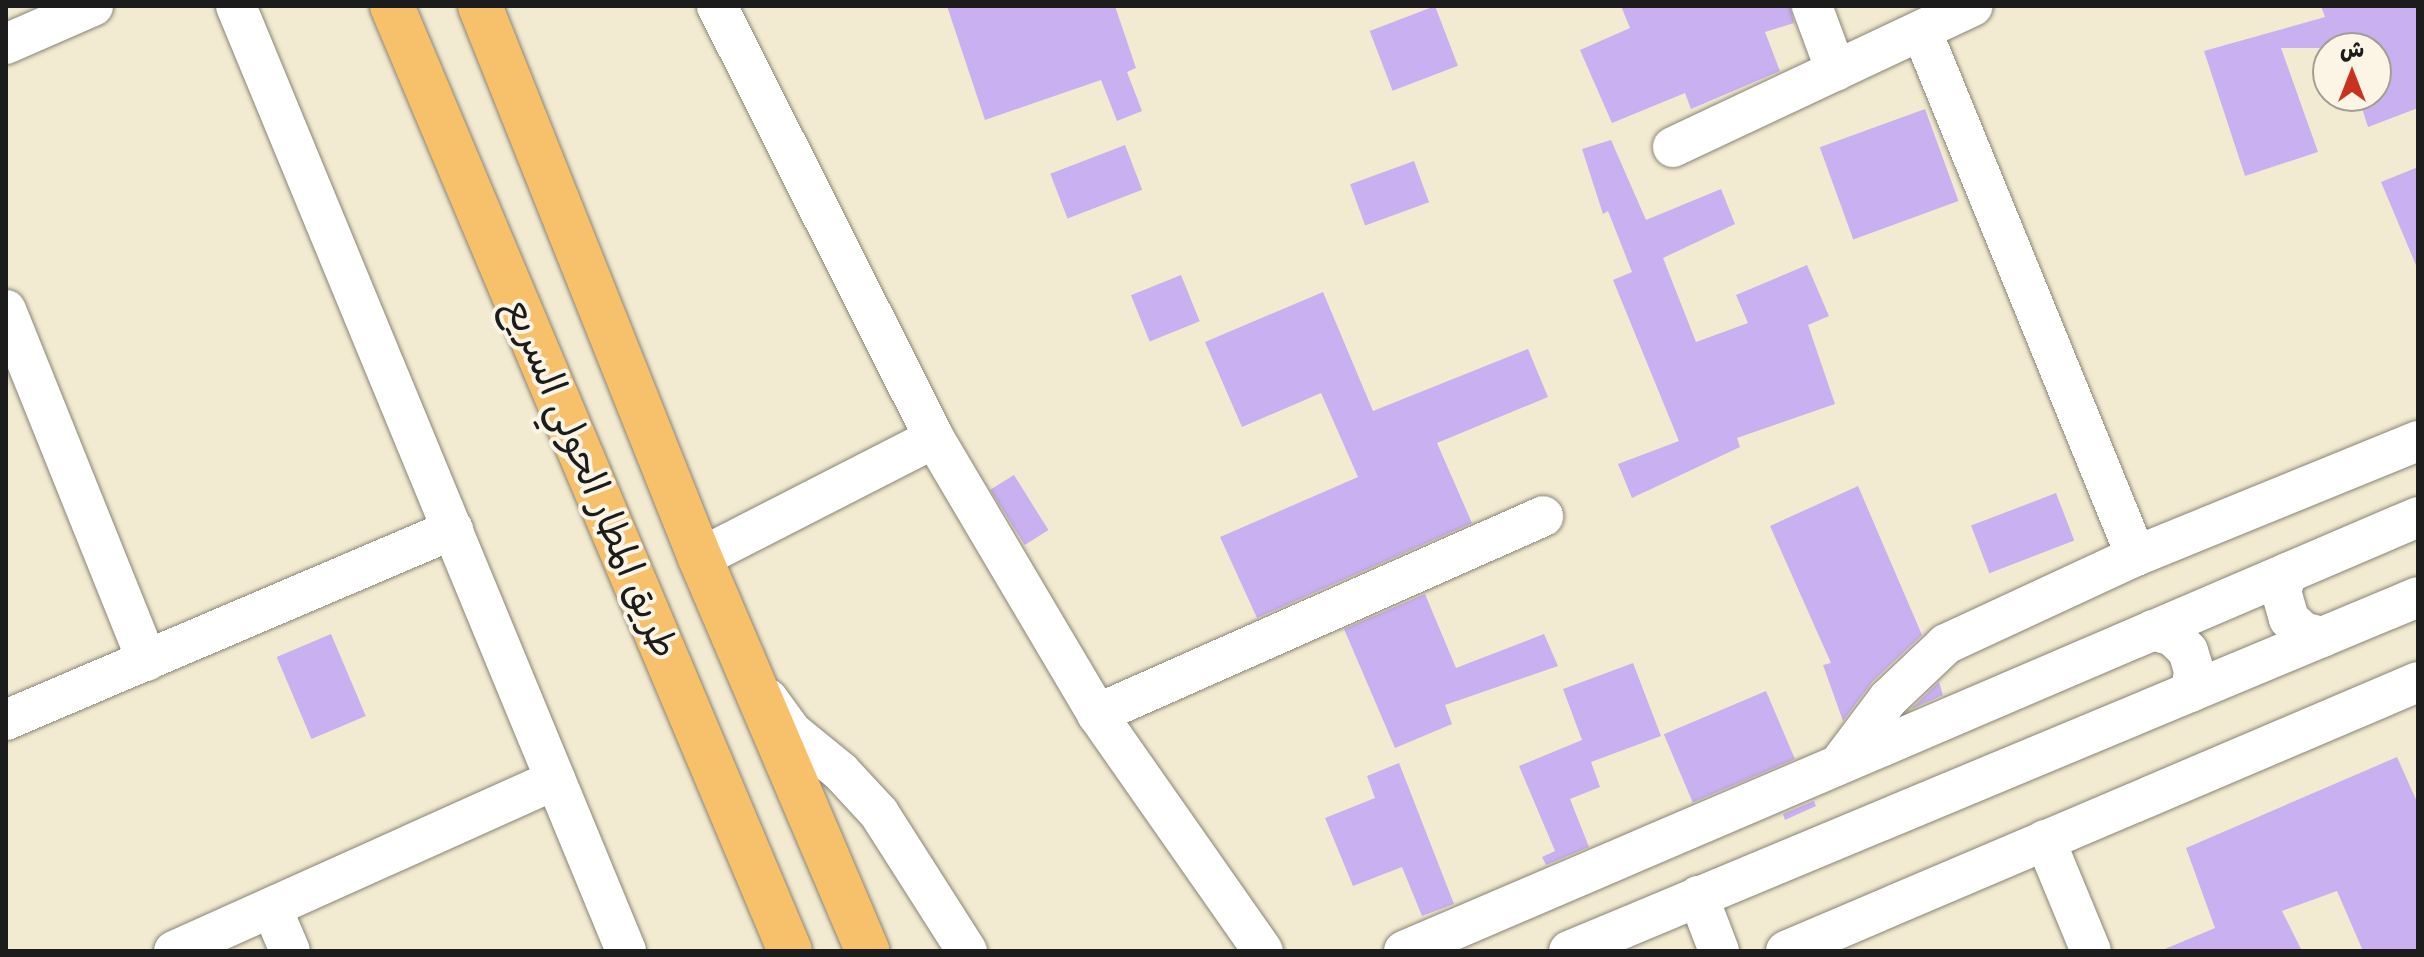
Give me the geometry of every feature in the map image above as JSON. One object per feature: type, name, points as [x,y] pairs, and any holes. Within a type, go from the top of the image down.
[{"type":"highway","name":"طريق المطار الحولي السريع","points":[[392,6],[790,951]]},
{"type":"highway","name":"طريق المطار الحولي السريع","points":[[480,6],[700,558],[750,668],[868,951]]},
{"type":"street","points":[[6,44],[93,6]]},
{"type":"street","points":[[236,6],[626,951]]},
{"type":"street","points":[[717,6],[934,438],[1097,714],[1263,951]]},
{"type":"street","points":[[1812,6],[1836,71]]},
{"type":"street","points":[[1673,147],[1972,6]]},
{"type":"street","points":[[1922,32],[2136,556]]},
{"type":"street","points":[[6,310],[147,661]]},
{"type":"street","points":[[700,558],[934,438]]},
{"type":"street","points":[[1840,763],[1888,699],[1946,644],[2136,556],[2418,441]]},
{"type":"street","points":[[1097,714],[1543,516]]},
{"type":"street","points":[[1404,951],[2418,517]]},
{"type":"street","points":[[6,720],[453,529]]},
{"type":"street","points":[[2287,573],[2281,591],[2289,619],[2303,632],[2322,637]]},
{"type":"street","points":[[1569,951],[2418,597]]},
{"type":"street","points":[[2153,630],[2173,636],[2188,651],[2194,671],[2191,692]]},
{"type":"street","points":[[750,668],[792,732],[841,772],[879,813],[967,951]]},
{"type":"street","points":[[1786,951],[2418,682]]},
{"type":"street","points":[[174,951],[273,911],[555,780]]},
{"type":"street","points":[[2045,840],[2091,951]]},
{"type":"street","points":[[1698,896],[1719,951]]},
{"type":"street","points":[[273,911],[290,951]]},
{"type":"building","points":[[947,6],[1115,6],[1136,68],[1127,72],[1142,111],[1117,121],[1101,80],[985,120]]},
{"type":"building","points":[[1435,6],[1458,66],[1393,91],[1370,31]]},
{"type":"building","points":[[1621,6],[1790,6],[1794,23],[1765,32],[1780,71],[1691,109],[1685,93],[1612,123],[1580,50],[1630,28]]},
{"type":"building","points":[[2321,6],[2418,6],[2418,108],[2368,127],[2363,112],[2392,112],[2392,32],[2312,32],[2312,48],[2281,48],[2318,152],[2245,176],[2204,51],[2325,17]]},
{"type":"building","points":[[1925,109],[1959,201],[1853,239],[1820,147]]},
{"type":"building","points":[[1611,140],[1646,220],[1721,189],[1735,224],[1663,258],[1696,342],[1748,323],[1736,295],[1807,265],[1829,316],[1808,325],[1835,404],[1737,438],[1740,447],[1632,498],[1618,464],[1679,441],[1613,280],[1632,272],[1608,211],[1603,214],[1582,149]]},
{"type":"building","points":[[1125,145],[1142,190],[1068,218],[1050,174]]},
{"type":"building","points":[[1414,161],[1429,202],[1365,226],[1350,184]]},
{"type":"building","points":[[2418,167],[2418,270],[2381,182]]},
{"type":"building","points":[[1181,275],[1200,321],[1150,342],[1131,295]]},
{"type":"building","points":[[1323,292],[1373,411],[1528,349],[1548,397],[1437,443],[1472,523],[1257,618],[1220,537],[1358,477],[1321,393],[1242,427],[1205,342]]},
{"type":"building","points":[[1014,475],[1048,530],[1025,545],[990,490]]},
{"type":"building","points":[[1858,486],[1922,635],[1872,682],[1843,721],[1823,665],[1831,663],[1770,526]]},
{"type":"building","points":[[2056,493],[2074,541],[1989,573],[1971,526]]},
{"type":"building","points":[[1425,594],[1456,668],[1544,634],[1558,666],[1445,705],[1452,724],[1395,748],[1344,629]]},
{"type":"building","points":[[331,634],[366,716],[311,739],[277,657]]},
{"type":"building","points":[[1633,663],[1661,736],[1591,762],[1600,787],[1570,799],[1589,847],[1546,865],[1542,857],[1555,851],[1519,766],[1582,740],[1563,689]]},
{"type":"building","points":[[1939,682],[1943,695],[1911,709]]},
{"type":"building","points":[[1766,691],[1795,759],[1693,802],[1664,734]]},
{"type":"building","points":[[2397,757],[2418,804],[2418,951],[2363,951],[2337,891],[2282,911],[2302,951],[2160,951],[2215,928],[2186,848]]},
{"type":"building","points":[[1399,763],[1454,904],[1422,916],[1402,867],[1353,886],[1325,818],[1375,798],[1367,776]]},
{"type":"building","points":[[1814,801],[1816,806],[1785,820],[1783,814]]}]
